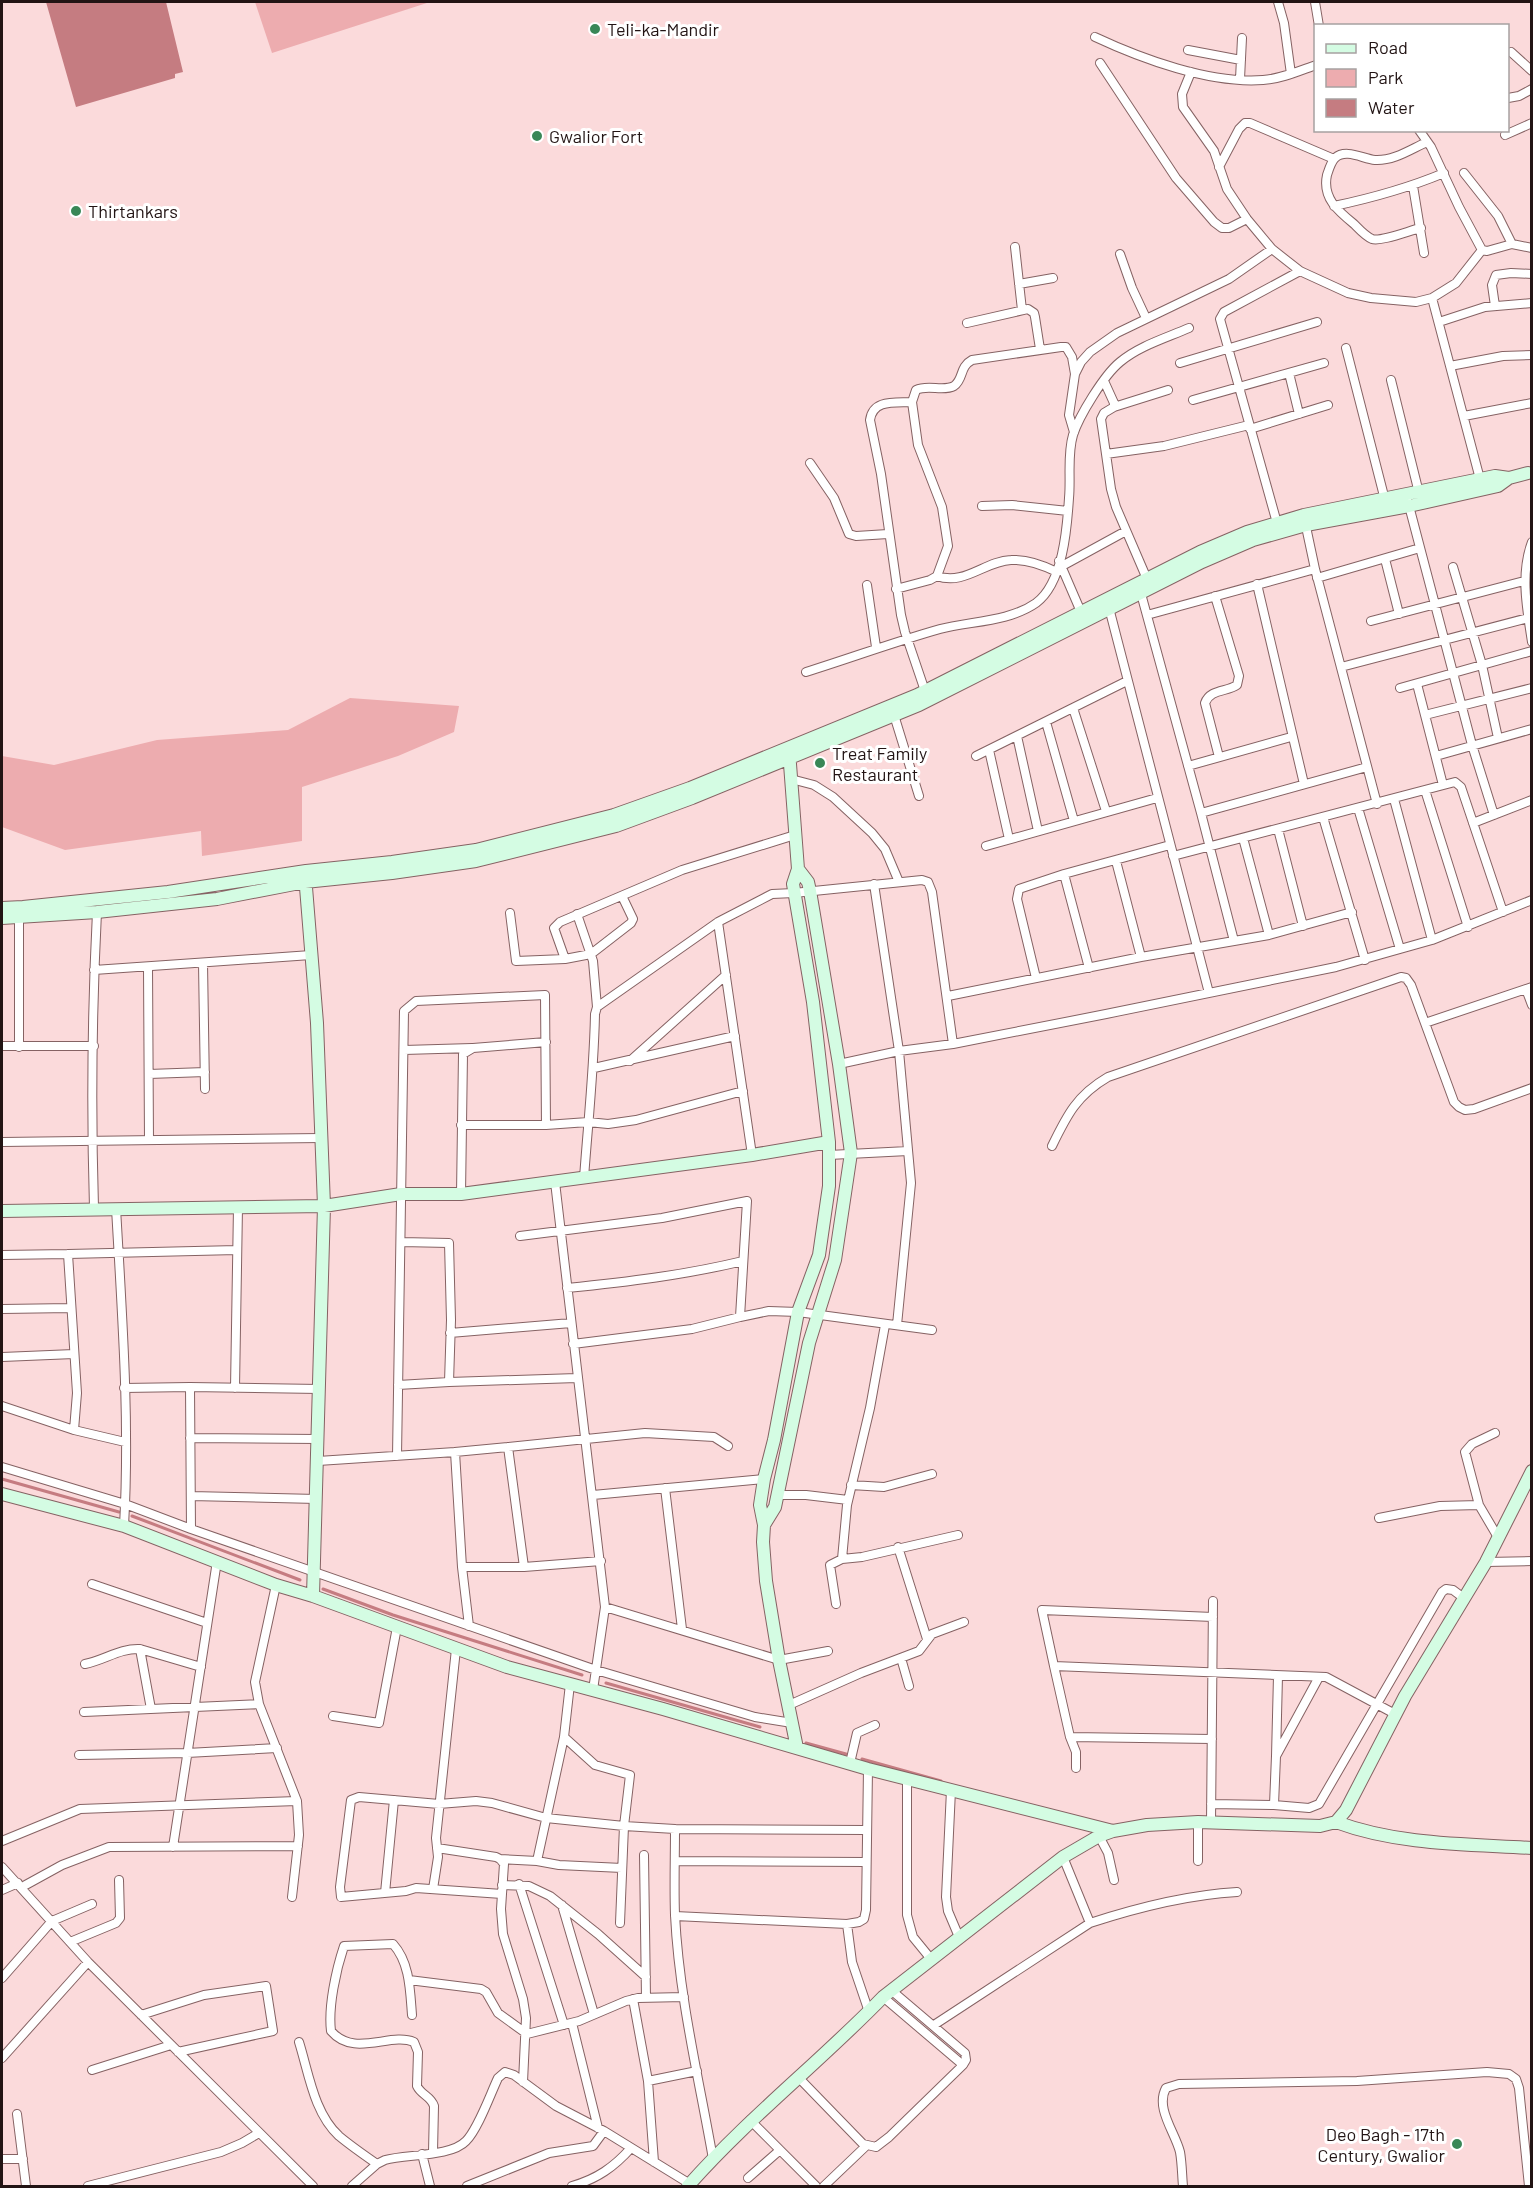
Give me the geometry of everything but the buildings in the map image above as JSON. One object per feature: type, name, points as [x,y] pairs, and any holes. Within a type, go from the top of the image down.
[{"type":"street","points":[[1278,2],[1284,23],[1291,74]]},
{"type":"street","points":[[1315,2],[1319,24]]},
{"type":"street","points":[[1095,37],[1129,52],[1191,72],[1240,79],[1264,80],[1314,66]]},
{"type":"street","points":[[1240,79],[1242,38]]},
{"type":"street","points":[[1188,50],[1241,60]]},
{"type":"street","points":[[1511,52],[1532,71]]},
{"type":"street","points":[[1100,63],[1176,178],[1214,222],[1222,228],[1228,228],[1247,219]]},
{"type":"street","points":[[1191,72],[1182,94],[1183,107],[1214,151],[1227,189],[1247,219],[1272,249],[1300,271],[1348,293],[1371,298],[1416,302],[1432,298],[1456,283],[1482,250]]},
{"type":"street","points":[[1509,98],[1519,96],[1532,88]]},
{"type":"street","points":[[1220,167],[1239,129],[1245,123],[1283,136],[1335,159]]},
{"type":"street","points":[[1505,135],[1532,123]]},
{"type":"street","points":[[1420,132],[1444,173],[1482,250]]},
{"type":"street","points":[[1421,228],[1374,240],[1330,201],[1326,179],[1335,159],[1347,154],[1374,160],[1390,158],[1427,142]]},
{"type":"street","points":[[1334,206],[1413,186],[1444,173]]},
{"type":"street","points":[[1464,173],[1498,216],[1512,244]]},
{"type":"street","points":[[1413,186],[1424,253]]},
{"type":"street","points":[[1482,250],[1487,251],[1512,244],[1532,248]]},
{"type":"street","points":[[1015,247],[1022,310]]},
{"type":"street","points":[[1074,374],[1081,362],[1102,343],[1146,318],[1229,279],[1272,249]]},
{"type":"street","points":[[1120,254],[1146,318]]},
{"type":"street","points":[[1277,523],[1220,319],[1224,312],[1300,271]]},
{"type":"street","points":[[1495,306],[1492,285],[1496,275],[1532,274]]},
{"type":"street","points":[[1019,284],[1053,278]]},
{"type":"street","points":[[1432,298],[1480,479]]},
{"type":"street","points":[[1439,322],[1473,309],[1532,303]]},
{"type":"street","points":[[967,323],[1028,309],[1034,313],[1040,349]]},
{"type":"street","points":[[1180,363],[1317,322]]},
{"type":"street","points":[[806,672],[876,647],[941,629],[1017,612],[1035,604],[1053,584],[1059,566],[1068,512],[1071,443],[1074,432],[1104,381],[1119,363],[1136,351],[1189,328]]},
{"type":"street","points":[[896,589],[937,576],[947,554],[947,535],[942,507],[918,445],[913,395],[921,388],[950,388],[956,385],[963,369],[972,360],[1066,347],[1072,357],[1074,374],[1069,415],[1074,432]]},
{"type":"street","points":[[1346,348],[1385,500]]},
{"type":"street","points":[[1450,366],[1503,356],[1531,357]]},
{"type":"street","points":[[1193,400],[1324,363]]},
{"type":"street","points":[[1289,373],[1299,414]]},
{"type":"street","points":[[1391,380],[1420,548],[1472,745],[1494,814]]},
{"type":"street","points":[[1104,381],[1114,407]]},
{"type":"street","points":[[1168,390],[1114,407],[1104,413],[1101,419],[1112,489],[1142,586],[1234,941]]},
{"type":"street","points":[[912,402],[883,404],[874,407],[870,420],[881,474],[896,589],[908,639],[925,691]]},
{"type":"street","points":[[1464,416],[1532,403]]},
{"type":"street","points":[[1106,454],[1164,446],[1249,427],[1328,405]]},
{"type":"street","points":[[810,463],[834,498],[849,534],[856,536],[888,534]]},
{"type":"street","points":[[789,752],[894,716],[919,705],[1223,542],[1277,523],[1305,520],[1412,498],[1498,486],[1509,478],[1530,471]]},
{"type":"street","points":[[1142,586],[1305,520],[1385,500],[1412,498],[1480,479],[1495,476],[1509,478]]},
{"type":"street","points":[[982,506],[1012,505],[1068,512]]},
{"type":"street","points":[[1305,520],[1316,573],[1377,804]]},
{"type":"street","points":[[937,576],[951,579],[962,577],[1010,560],[1059,566],[1125,531]]},
{"type":"street","points":[[1532,542],[1526,561],[1524,580],[1532,642]]},
{"type":"street","points":[[1148,615],[1257,584],[1385,559],[1420,548]]},
{"type":"street","points":[[1385,559],[1399,614]]},
{"type":"street","points":[[1059,566],[1081,612]]},
{"type":"street","points":[[1453,567],[1482,665],[1498,738]]},
{"type":"street","points":[[1371,621],[1524,580]]},
{"type":"street","points":[[1257,584],[1291,737],[1304,784]]},
{"type":"street","points":[[867,585],[876,647]]},
{"type":"street","points":[[1215,596],[1239,676],[1237,685],[1211,694],[1205,702],[1219,758]]},
{"type":"street","points":[[2,908],[305,877],[392,873],[476,861],[616,826],[692,798],[925,691],[1081,612],[1108,605]]},
{"type":"street","points":[[1108,605],[1209,993]]},
{"type":"street","points":[[1341,667],[1528,618]]},
{"type":"street","points":[[1400,688],[1532,651]]},
{"type":"street","points":[[976,756],[1127,681]]},
{"type":"street","points":[[1417,684],[1443,785]]},
{"type":"street","points":[[1425,715],[1532,688]]},
{"type":"street","points":[[1073,708],[1106,811]]},
{"type":"street","points":[[894,716],[919,796]]},
{"type":"street","points":[[1046,722],[1074,821]]},
{"type":"street","points":[[1436,756],[1532,729]]},
{"type":"street","points":[[1017,736],[1038,831]]},
{"type":"street","points":[[1188,766],[1291,737]]},
{"type":"street","points":[[989,750],[1009,840]]},
{"type":"street","points":[[789,752],[798,869],[793,884],[813,1002],[829,1148],[829,1186],[819,1255],[798,1312],[760,1505],[764,1525],[766,1581],[797,1748]]},
{"type":"street","points":[[1202,813],[1367,767]]},
{"type":"street","points":[[791,778],[814,785],[833,797],[872,833],[885,849],[899,882]]},
{"type":"street","points":[[1173,856],[1455,782],[1459,784],[1503,912]]},
{"type":"street","points":[[1425,790],[1468,927]]},
{"type":"street","points":[[986,846],[1157,798]]},
{"type":"street","points":[[1394,799],[1432,940]]},
{"type":"street","points":[[1473,823],[1532,800]]},
{"type":"street","points":[[1358,808],[1400,950]]},
{"type":"street","points":[[1323,817],[1365,960]]},
{"type":"street","points":[[1278,829],[1303,926]]},
{"type":"street","points":[[565,959],[554,928],[556,924],[681,870],[795,835]]},
{"type":"street","points":[[1243,838],[1269,935]]},
{"type":"street","points":[[1036,978],[1017,893],[1022,887],[1170,845]]},
{"type":"street","points":[[1116,861],[1141,957]]},
{"type":"street","points":[[764,1525],[775,1508],[809,1343],[835,1260],[850,1153],[839,1064],[810,891],[808,882],[798,869]]},
{"type":"street","points":[[1064,874],[1089,968]]},
{"type":"street","points":[[2,918],[97,912],[217,899],[305,877]]},
{"type":"street","points":[[305,877],[317,1023],[324,1206],[313,1596]]},
{"type":"street","points":[[597,1006],[718,922],[772,894],[922,880],[931,885],[953,1044]]},
{"type":"street","points":[[874,884],[898,1051],[911,1183],[897,1325]]},
{"type":"street","points":[[510,913],[516,961],[565,959],[591,954],[631,923],[633,919],[622,896]]},
{"type":"street","points":[[839,1064],[898,1051],[953,1044],[1365,960],[1432,940],[1532,900]]},
{"type":"street","points":[[94,1208],[92,1140],[97,912]]},
{"type":"street","points":[[948,996],[1141,957],[1269,935],[1352,912]]},
{"type":"street","points":[[577,914],[591,954],[597,1006],[584,1178]]},
{"type":"street","points":[[19,918],[19,1047]]},
{"type":"street","points":[[718,922],[752,1155]]},
{"type":"street","points":[[94,970],[311,955]]},
{"type":"street","points":[[203,963],[205,1089]]},
{"type":"street","points":[[148,967],[149,1140]]},
{"type":"street","points":[[630,1061],[726,975]]},
{"type":"street","points":[[1052,1146],[1077,1101],[1090,1087],[1108,1077],[1401,977],[1406,978],[1411,985],[1454,1102],[1459,1107],[1466,1110],[1474,1109],[1532,1088]]},
{"type":"street","points":[[1425,1023],[1529,988],[1532,1005]]},
{"type":"street","points":[[397,1456],[404,1011],[416,1000],[545,994],[546,1125]]},
{"type":"street","points":[[594,1068],[735,1036]]},
{"type":"street","points":[[404,1050],[473,1048],[546,1042]]},
{"type":"street","points":[[2,1046],[94,1046]]},
{"type":"street","points":[[460,1194],[463,1054],[473,1048]]},
{"type":"street","points":[[149,1074],[205,1072]]},
{"type":"street","points":[[461,1125],[546,1125],[588,1122],[609,1124],[636,1120],[743,1091]]},
{"type":"street","points":[[2,1142],[322,1138]]},
{"type":"street","points":[[2,1211],[324,1206],[401,1194],[460,1194],[752,1155],[829,1148],[850,1153],[908,1151]]},
{"type":"street","points":[[555,1182],[605,1607],[593,1690]]},
{"type":"street","points":[[520,1236],[662,1218],[747,1201],[740,1317]]},
{"type":"street","points":[[235,1388],[238,1207]]},
{"type":"street","points":[[116,1208],[124,1388],[124,1526]]},
{"type":"street","points":[[400,1242],[449,1243],[449,1382]]},
{"type":"street","points":[[2,1255],[237,1250]]},
{"type":"street","points":[[68,1254],[76,1393],[74,1430]]},
{"type":"street","points":[[567,1288],[646,1280],[743,1261]]},
{"type":"street","points":[[2,1309],[71,1308]]},
{"type":"street","points":[[573,1344],[692,1329],[769,1311],[818,1314],[932,1330]]},
{"type":"street","points":[[450,1333],[571,1323]]},
{"type":"street","points":[[842,1559],[848,1500],[870,1408],[885,1324]]},
{"type":"street","points":[[2,1358],[74,1354]]},
{"type":"street","points":[[398,1385],[577,1378]]},
{"type":"street","points":[[190,1387],[191,1529]]},
{"type":"street","points":[[124,1388],[320,1389]]},
{"type":"street","points":[[2,1406],[74,1430],[125,1442]]},
{"type":"street","points":[[318,1461],[455,1452],[645,1433],[714,1437],[728,1446]]},
{"type":"street","points":[[1495,1433],[1472,1444],[1465,1452],[1479,1505],[1499,1539]]},
{"type":"street","points":[[190,1438],[319,1439]]},
{"type":"street","points":[[508,1447],[524,1567]]},
{"type":"street","points":[[455,1452],[462,1567],[469,1626]]},
{"type":"street","points":[[2,1467],[125,1504],[314,1573],[596,1670],[755,1717],[792,1723]]},
{"type":"street","points":[[1336,1822],[1346,1810],[1395,1714],[1499,1539],[1532,1471]]},
{"type":"street","points":[[851,1485],[884,1487],[932,1474]]},
{"type":"street","points":[[592,1495],[764,1479]]},
{"type":"street","points":[[665,1488],[682,1629]]},
{"type":"street","points":[[2,1494],[124,1526],[276,1585],[313,1596],[507,1667],[868,1769],[1113,1831]]},
{"type":"street","points":[[778,1495],[806,1495],[848,1500]]},
{"type":"street","points":[[191,1496],[317,1499]]},
{"type":"street","points":[[1379,1518],[1423,1508],[1479,1505]]},
{"type":"street","points":[[836,1604],[830,1565],[842,1559],[862,1557],[958,1535]]},
{"type":"street","points":[[898,1547],[927,1639]]},
{"type":"street","points":[[173,1847],[217,1561]]},
{"type":"street","points":[[462,1567],[524,1567],[601,1561]]},
{"type":"street","points":[[1486,1562],[1532,1561]]},
{"type":"street","points":[[92,1584],[207,1623]]},
{"type":"street","points":[[276,1585],[255,1682],[259,1704],[297,1801],[298,1846],[292,1897]]},
{"type":"street","points":[[1211,1804],[1309,1808],[1319,1804],[1442,1592],[1446,1589],[1453,1590],[1465,1599]]},
{"type":"street","points":[[1211,1823],[1213,1601]]},
{"type":"street","points":[[605,1607],[779,1660],[828,1651]]},
{"type":"street","points":[[1076,1768],[1076,1752],[1070,1737],[1042,1610],[1213,1617]]},
{"type":"street","points":[[789,1706],[923,1648],[932,1634],[964,1622]]},
{"type":"street","points":[[333,1716],[379,1723],[397,1627]]},
{"type":"street","points":[[85,1664],[101,1661],[128,1648],[140,1649],[201,1667]]},
{"type":"street","points":[[140,1649],[151,1709]]},
{"type":"street","points":[[433,1889],[438,1857],[436,1838],[456,1649]]},
{"type":"street","points":[[901,1658],[909,1686]]},
{"type":"street","points":[[1054,1666],[1326,1677],[1395,1714]]},
{"type":"street","points":[[1274,1805],[1278,1676]]},
{"type":"street","points":[[1275,1756],[1319,1677]]},
{"type":"street","points":[[537,1861],[564,1737],[570,1684]]},
{"type":"street","points":[[84,1712],[259,1704]]},
{"type":"street","points":[[771,1720],[772,1741]]},
{"type":"street","points":[[850,1763],[857,1733],[875,1725]]},
{"type":"street","points":[[564,1737],[595,1765],[630,1775],[624,1826],[620,1923]]},
{"type":"street","points":[[1070,1737],[1212,1739]]},
{"type":"street","points":[[80,1755],[188,1753],[277,1748]]},
{"type":"street","points":[[675,1916],[847,1924],[859,1922],[866,1916],[868,1769]]},
{"type":"street","points":[[907,1778],[907,1915],[913,1937],[931,1959]]},
{"type":"street","points":[[951,1790],[946,1897],[948,1911],[959,1937]]},
{"type":"street","points":[[646,1977],[562,1905],[537,1888],[519,1884],[502,1889],[416,1888],[341,1897],[340,1887],[351,1800],[359,1797],[440,1804],[476,1801],[492,1803],[546,1818],[675,1829],[866,1830]]},
{"type":"street","points":[[385,1893],[394,1800]]},
{"type":"street","points":[[2,1841],[80,1809],[297,1801]]},
{"type":"street","points":[[352,2187],[377,2164],[392,2158],[456,2148],[466,2142],[501,2074],[510,2073],[556,2106],[601,2130],[689,2185],[750,2120],[798,2078],[887,1993],[1063,1857],[1099,1836],[1113,1831],[1173,1822],[1320,1826],[1336,1822],[1367,1832],[1408,1839],[1532,1848]]},
{"type":"street","points":[[1198,1822],[1198,1861]]},
{"type":"street","points":[[675,1829],[675,1916],[684,1997],[713,2159]]},
{"type":"street","points":[[1099,1836],[1108,1853],[1114,1880]]},
{"type":"street","points":[[2,1890],[20,1885],[62,1865],[109,1847],[298,1846]]},
{"type":"street","points":[[437,1848],[559,1865],[622,1869]]},
{"type":"street","points":[[644,1855],[646,1998]]},
{"type":"street","points":[[1063,1857],[1090,1923]]},
{"type":"street","points":[[500,1858],[504,1864],[503,1934],[525,2008],[527,2034],[523,2082]]},
{"type":"street","points":[[675,1861],[866,1862]]},
{"type":"street","points":[[2,1867],[87,1962],[313,2187]]},
{"type":"street","points":[[70,1942],[116,1923],[120,1918],[119,1880]]},
{"type":"street","points":[[467,2187],[549,2153],[593,2146],[601,2130],[568,2024],[519,1884]]},
{"type":"street","points":[[934,2025],[1090,1923],[1173,1899],[1238,1892]]},
{"type":"street","points":[[2,1978],[52,1922],[92,1904]]},
{"type":"street","points":[[562,1905],[594,2014]]},
{"type":"street","points":[[847,1924],[852,1962],[868,2012]]},
{"type":"street","points":[[412,2015],[409,1980],[403,1960],[393,1944],[344,1946],[336,1970],[330,2021],[332,2031],[342,2040],[365,2044],[405,2040],[414,2042],[418,2052],[417,2085],[419,2090],[432,2100],[434,2106],[433,2152]]},
{"type":"street","points":[[2,2058],[87,1962]]},
{"type":"street","points":[[409,1980],[481,1989],[486,1992],[498,2013],[527,2034],[568,2024],[633,1999],[684,1997]]},
{"type":"street","points":[[141,2015],[204,1995],[266,1986],[273,2031],[178,2052]]},
{"type":"street","points":[[798,2078],[866,2146],[880,2145],[966,2060],[964,2053],[934,2025],[887,1993]]},
{"type":"street","points":[[887,1993],[963,2065]]},
{"type":"street","points":[[633,1999],[648,2081],[654,2162]]},
{"type":"street","points":[[299,2043],[316,2098],[330,2126],[339,2136],[377,2164]]},
{"type":"street","points":[[92,2070],[171,2045]]},
{"type":"street","points":[[648,2081],[697,2071]]},
{"type":"street","points":[[1183,2187],[1180,2152],[1164,2111],[1162,2096],[1166,2088],[1179,2085],[1357,2082],[1487,2072],[1509,2074],[1516,2079],[1519,2088],[1529,2187]]},
{"type":"street","points":[[17,2114],[26,2187]]},
{"type":"street","points":[[750,2120],[816,2187]]},
{"type":"street","points":[[88,2187],[221,2152],[259,2133]]},
{"type":"street","points":[[824,2187],[866,2146]]},
{"type":"street","points":[[572,2187],[587,2182],[611,2168],[631,2148]]},
{"type":"street","points":[[748,2178],[780,2150]]},
{"type":"street","points":[[422,2154],[430,2187]]},
{"type":"street","points":[[2,2158],[23,2159]]},
{"type":"green space","points":[[255,2],[430,2],[272,53]]},
{"type":"green space","points":[[350,698],[459,706],[454,732],[398,756],[302,787],[302,841],[202,856],[201,831],[65,850],[2,827],[2,756],[54,765],[157,740],[288,730]]},
{"type":"water","points":[[46,2],[166,2],[183,72],[175,74],[175,78],[76,107]]},
{"type":"waterway","points":[[2,1479],[119,1512]]},
{"type":"waterway","points":[[132,1516],[300,1580]]},
{"type":"waterway","points":[[323,1589],[393,1615],[582,1675]]},
{"type":"waterway","points":[[606,1683],[760,1727]]},
{"type":"waterway","points":[[806,1743],[846,1754]]},
{"type":"waterway","points":[[862,1759],[941,1781]]},
{"type":"place","name":"Teli-ka-Mandir","points":[[595,29]]},
{"type":"place","name":"Gwalior Fort","points":[[537,136]]},
{"type":"place","name":"Thirtankars","points":[[76,211]]},
{"type":"place","name":"Treat Family Restaurant","points":[[820,763]]},
{"type":"place","name":"Deo Bagh - 17th Century, Gwalior","points":[[1457,2144]]}]
